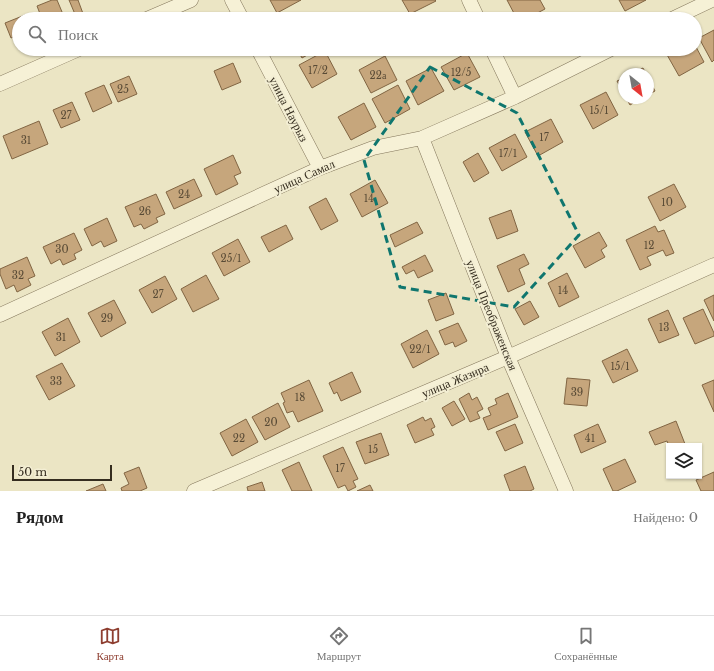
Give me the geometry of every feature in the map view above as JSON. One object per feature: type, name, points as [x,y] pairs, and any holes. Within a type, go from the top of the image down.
[{"type":"street","points":[[163,12],[191,0]]},
{"type":"street","points":[[232,0],[238,12]]},
{"type":"street","points":[[469,0],[475,12]]},
{"type":"street","points":[[687,12],[712,0]]},
{"type":"street","points":[[0,84],[63,56]]},
{"type":"street","name":"улица Наурыз","points":[[262,56],[320,168]]},
{"type":"street","points":[[495,56],[515,96]]},
{"type":"street","name":"улица Самал","points":[[0,315],[320,168],[373,148],[422,138],[515,96],[597,56]]},
{"type":"street","name":"улица Преображенская","points":[[422,138],[508,357],[566,491]]},
{"type":"street","name":"улица Жазира","points":[[194,491],[508,357],[714,264]]},
{"type":"highlighted area","points":[[430,67],[517,113],[579,235],[514,307],[400,287],[364,160]]},
{"type":"building","points":[[52,0],[57,0],[62,12],[39,12],[37,6]]},
{"type":"building","points":[[69,0],[78,0],[82,12],[74,12]]},
{"type":"building","points":[[270,0],[301,0],[279,12],[276,12]]},
{"type":"building","points":[[402,0],[436,1],[414,12],[409,12]]},
{"type":"building","points":[[507,0],[540,0],[545,9],[539,12],[513,12]]},
{"type":"building","points":[[619,0],[646,0],[625,11]]},
{"type":"building","points":[[12,20],[12,38],[11,38],[5,23]]},
{"type":"building","points":[[714,30],[714,60],[712,62],[702,44],[702,36]]},
{"type":"building","points":[[316,56],[328,56],[337,74],[312,88],[299,65]]},
{"type":"building","points":[[385,56],[397,80],[371,93],[359,70]]},
{"type":"building","points":[[461,56],[469,56],[480,77],[454,90],[441,67]]},
{"type":"building","points":[[668,56],[701,56],[704,62],[679,76]]},
{"type":"building","points":[[233,63],[241,82],[222,90],[214,71]]},
{"type":"building","points":[[431,68],[444,91],[418,105],[406,81]]},
{"type":"building","points":[[129,76],[137,94],[118,102],[110,84]]},
{"type":"building","points":[[104,85],[112,103],[93,112],[85,93]]},
{"type":"building","points":[[398,85],[410,109],[385,123],[372,99]]},
{"type":"building","points":[[606,92],[618,115],[593,129],[580,105]]},
{"type":"building","points":[[72,102],[80,120],[61,128],[53,110]]},
{"type":"building","points":[[364,103],[376,127],[351,140],[338,117]]},
{"type":"building","points":[[551,119],[563,142],[538,156],[525,132]]},
{"type":"building","points":[[39,121],[48,144],[12,159],[3,136]]},
{"type":"building","points":[[515,134],[527,157],[502,171],[489,148]]},
{"type":"building","points":[[478,153],[489,173],[474,182],[463,162]]},
{"type":"building","points":[[233,155],[241,173],[234,176],[238,184],[216,195],[204,169]]},
{"type":"building","points":[[194,179],[202,196],[174,209],[166,192]]},
{"type":"building","points":[[375,180],[388,203],[362,217],[350,194]]},
{"type":"building","points":[[674,184],[686,207],[660,221],[648,197]]},
{"type":"building","points":[[156,194],[165,214],[156,218],[158,222],[144,229],[141,224],[134,227],[125,207]]},
{"type":"building","points":[[326,198],[338,221],[321,230],[309,207]]},
{"type":"building","points":[[511,210],[518,231],[497,239],[489,218]]},
{"type":"building","points":[[107,218],[117,241],[104,247],[101,241],[92,246],[84,229]]},
{"type":"building","points":[[417,222],[423,233],[395,247],[390,235]]},
{"type":"building","points":[[286,225],[293,239],[269,252],[261,237]]},
{"type":"building","points":[[655,226],[658,232],[664,230],[674,253],[666,256],[663,250],[647,257],[651,265],[640,270],[626,240]]},
{"type":"building","points":[[599,232],[607,246],[601,250],[605,257],[585,268],[573,246]]},
{"type":"building","points":[[74,233],[82,250],[74,254],[76,259],[63,265],[60,259],[51,264],[43,247]]},
{"type":"building","points":[[238,239],[250,262],[224,276],[212,253]]},
{"type":"building","points":[[524,254],[529,264],[519,269],[525,284],[508,292],[497,266]]},
{"type":"building","points":[[425,255],[433,271],[418,278],[414,270],[406,274],[402,267]]},
{"type":"building","points":[[27,257],[35,276],[28,279],[31,285],[17,292],[14,285],[6,289],[0,274],[0,269]]},
{"type":"building","points":[[567,273],[579,297],[559,307],[548,283]]},
{"type":"building","points":[[206,275],[219,299],[193,312],[181,289]]},
{"type":"building","points":[[165,276],[177,299],[152,313],[139,290]]},
{"type":"building","points":[[446,293],[454,314],[436,321],[428,300]]},
{"type":"building","points":[[714,295],[714,321],[704,300]]},
{"type":"building","points":[[114,300],[126,323],[101,337],[88,313]]},
{"type":"building","points":[[530,301],[539,317],[524,325],[515,309]]},
{"type":"building","points":[[703,309],[714,336],[695,344],[683,318]]},
{"type":"building","points":[[668,310],[679,335],[659,343],[648,319]]},
{"type":"building","points":[[68,318],[80,342],[55,356],[42,332]]},
{"type":"building","points":[[458,323],[467,341],[455,347],[453,342],[445,345],[439,331]]},
{"type":"building","points":[[427,330],[439,354],[413,368],[401,344]]},
{"type":"building","points":[[627,349],[638,371],[613,383],[602,361]]},
{"type":"building","points":[[62,363],[75,386],[49,400],[36,376]]},
{"type":"building","points":[[352,372],[361,392],[341,401],[337,392],[334,394],[329,383]]},
{"type":"building","points":[[567,378],[590,380],[587,406],[564,404]]},
{"type":"building","points":[[309,380],[323,411],[298,422],[293,411],[287,413],[283,403],[285,402],[281,393]]},
{"type":"building","points":[[714,380],[714,412],[702,385]]},
{"type":"building","points":[[469,393],[472,400],[477,397],[483,409],[477,412],[480,418],[470,422],[459,399]]},
{"type":"building","points":[[508,393],[518,417],[488,430],[483,418],[491,415],[488,408],[497,404],[495,399]]},
{"type":"building","points":[[454,401],[465,419],[452,426],[442,408]]},
{"type":"building","points":[[278,403],[290,427],[265,440],[252,417]]},
{"type":"building","points":[[423,417],[425,421],[431,418],[435,427],[431,429],[434,435],[415,443],[407,425]]},
{"type":"building","points":[[246,419],[258,442],[232,456],[220,433]]},
{"type":"building","points":[[676,421],[685,443],[668,443],[667,441],[655,445],[649,432]]},
{"type":"building","points":[[515,424],[523,443],[505,451],[496,432]]},
{"type":"building","points":[[598,424],[606,442],[581,453],[574,435]]},
{"type":"building","points":[[381,433],[389,455],[365,464],[356,442]]},
{"type":"building","points":[[343,447],[358,479],[353,481],[356,487],[348,491],[345,485],[338,488],[323,456]]},
{"type":"building","points":[[625,459],[636,482],[617,491],[613,491],[603,469]]},
{"type":"building","points":[[299,462],[312,491],[292,491],[282,470]]},
{"type":"building","points":[[525,466],[534,489],[530,491],[510,491],[504,475]]},
{"type":"building","points":[[139,467],[147,488],[140,491],[122,491],[121,488],[129,484],[124,473]]},
{"type":"building","points":[[714,472],[714,491],[701,491],[696,480],[702,479],[702,477]]},
{"type":"building","points":[[262,482],[265,491],[248,491],[247,487]]},
{"type":"building","points":[[103,484],[106,491],[86,491]]},
{"type":"building","points":[[370,485],[373,491],[357,491]]}]
